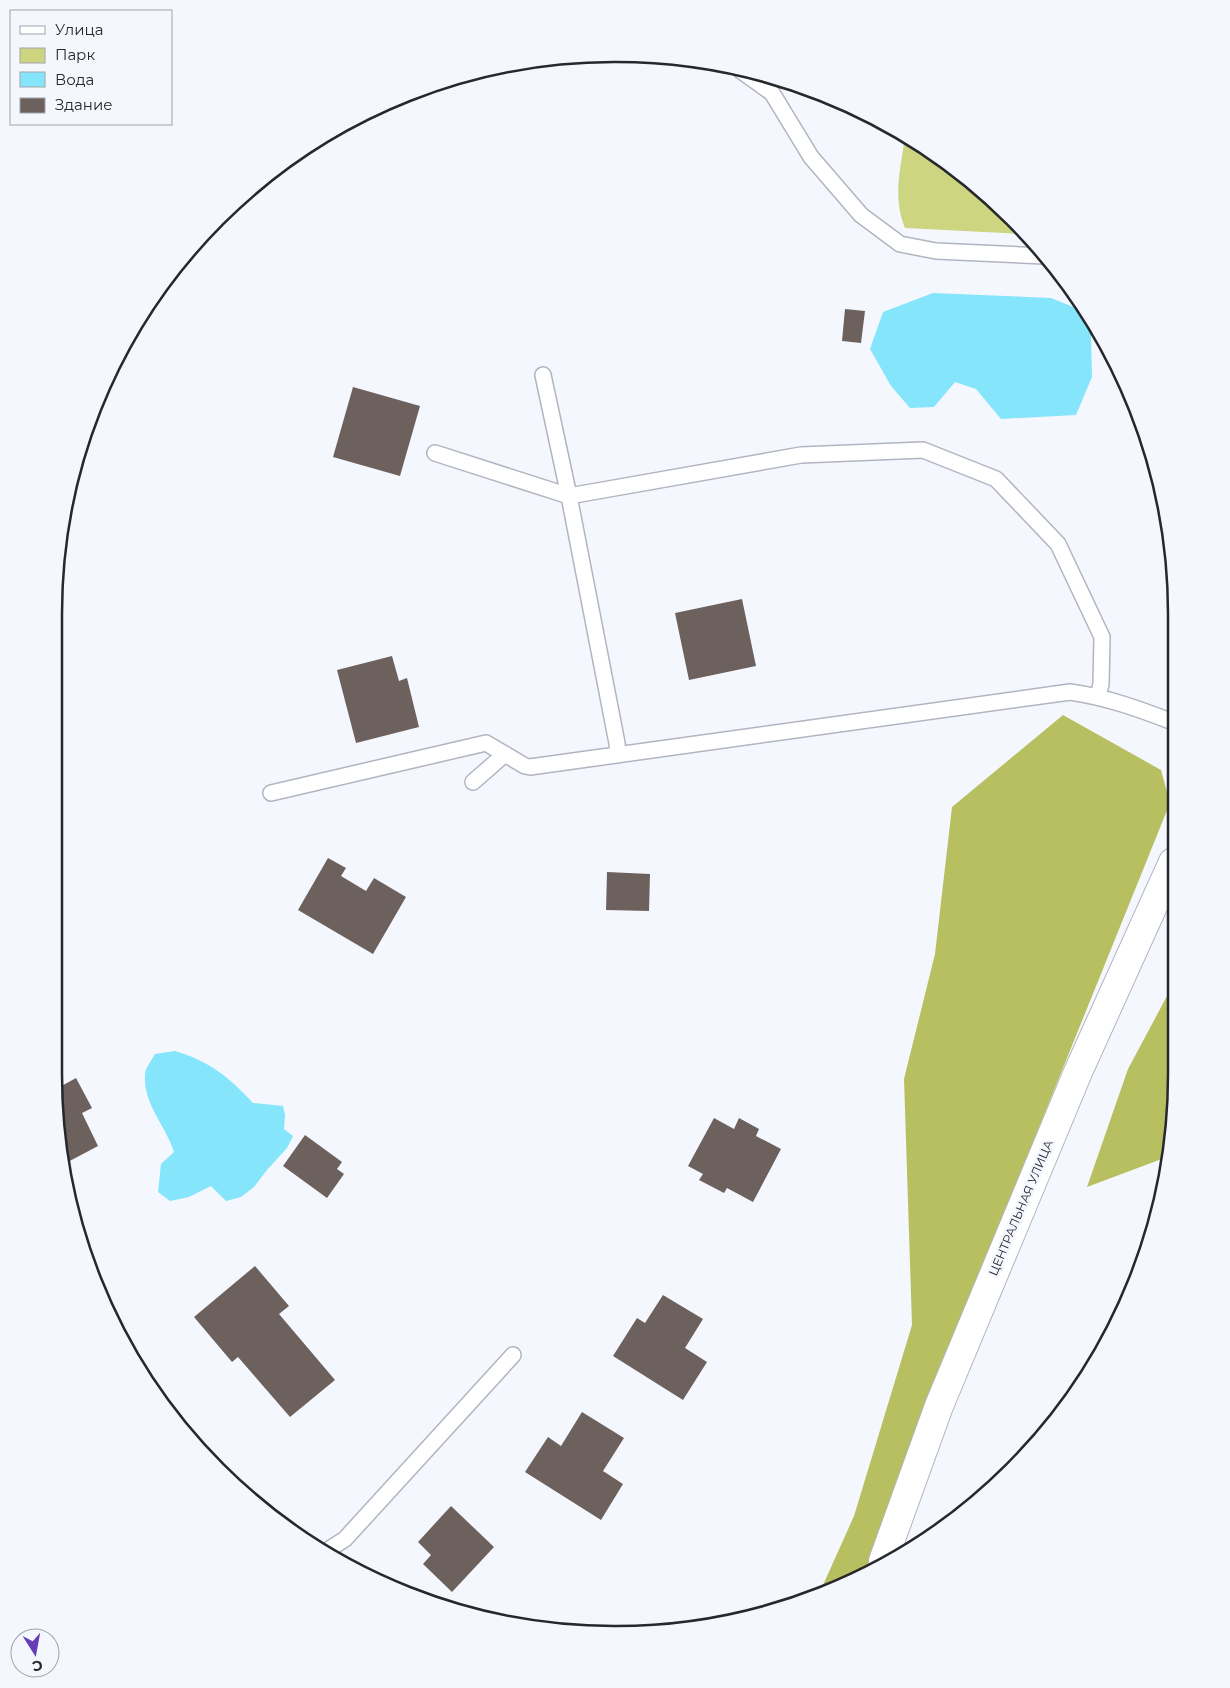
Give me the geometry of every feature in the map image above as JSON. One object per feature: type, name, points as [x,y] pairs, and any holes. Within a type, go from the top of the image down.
[{"type":"street","name":"ЦЕНТРАЛЬНАЯ УЛИЦА","points":[[885,1554],[939,1406],[1066,1099],[1168,875]]},
{"type":"lane","points":[[754,80],[772,93],[811,157],[861,214],[900,244],[936,251],[1034,256]]},
{"type":"lane","points":[[543,375],[569,496],[618,755]]},
{"type":"lane","points":[[435,452],[569,496],[801,455],[923,450],[996,479],[1058,544],[1102,637],[1101,684],[1098,696]]},
{"type":"lane","points":[[271,793],[486,744],[530,767],[1070,692],[1098,696],[1168,720]]},
{"type":"lane","points":[[473,782],[504,754]]},
{"type":"lane","points":[[333,1547],[345,1540],[513,1355]]},
{"type":"green space","points":[[904,145],[951,177],[1014,234],[905,228],[899,205],[900,171]]},
{"type":"green space","points":[[1063,715],[1161,770],[1168,796],[1168,808],[916,1432],[867,1564],[823,1584],[854,1516],[912,1325],[904,1079],[935,954],[952,807]]},
{"type":"green space","points":[[1168,994],[1168,1073],[1161,1159],[1087,1187],[1128,1069]]},
{"type":"water","points":[[933,293],[1051,298],[1073,307],[1091,336],[1092,377],[1076,415],[1001,419],[976,389],[955,382],[934,407],[910,408],[891,386],[870,349],[883,312]]},
{"type":"water","points":[[175,1051],[198,1060],[218,1071],[253,1103],[283,1106],[285,1115],[284,1129],[293,1136],[287,1148],[254,1187],[241,1197],[226,1201],[211,1186],[189,1197],[170,1201],[158,1192],[161,1164],[174,1152],[151,1105],[145,1086],[145,1072],[155,1054]]},
{"type":"building","points":[[845,309],[865,311],[861,343],[842,341]]},
{"type":"building","points":[[353,387],[420,406],[400,476],[333,457]]},
{"type":"building","points":[[742,599],[756,666],[689,680],[675,613]]},
{"type":"building","points":[[392,656],[399,681],[407,678],[419,727],[356,743],[337,670]]},
{"type":"building","points":[[328,858],[346,868],[341,876],[366,891],[374,878],[406,897],[373,954],[298,910]]},
{"type":"building","points":[[607,872],[650,874],[649,911],[606,910]]},
{"type":"building","points":[[76,1078],[92,1108],[82,1113],[98,1146],[70,1161],[67,1145],[63,1085]]},
{"type":"building","points":[[714,1118],[734,1129],[739,1118],[759,1129],[756,1136],[781,1149],[753,1202],[727,1188],[724,1193],[699,1180],[703,1174],[688,1166]]},
{"type":"building","points":[[305,1135],[342,1162],[337,1169],[344,1174],[327,1198],[283,1166]]},
{"type":"building","points":[[255,1266],[289,1306],[279,1314],[335,1380],[290,1417],[238,1357],[232,1362],[194,1317]]},
{"type":"building","points":[[663,1295],[703,1319],[685,1348],[707,1362],[683,1400],[613,1356],[637,1318],[645,1323]]},
{"type":"building","points":[[582,1412],[624,1438],[603,1471],[623,1484],[601,1520],[525,1472],[548,1437],[561,1446]]},
{"type":"building","points":[[451,1506],[494,1547],[452,1592],[423,1564],[431,1555],[418,1542]]}]
